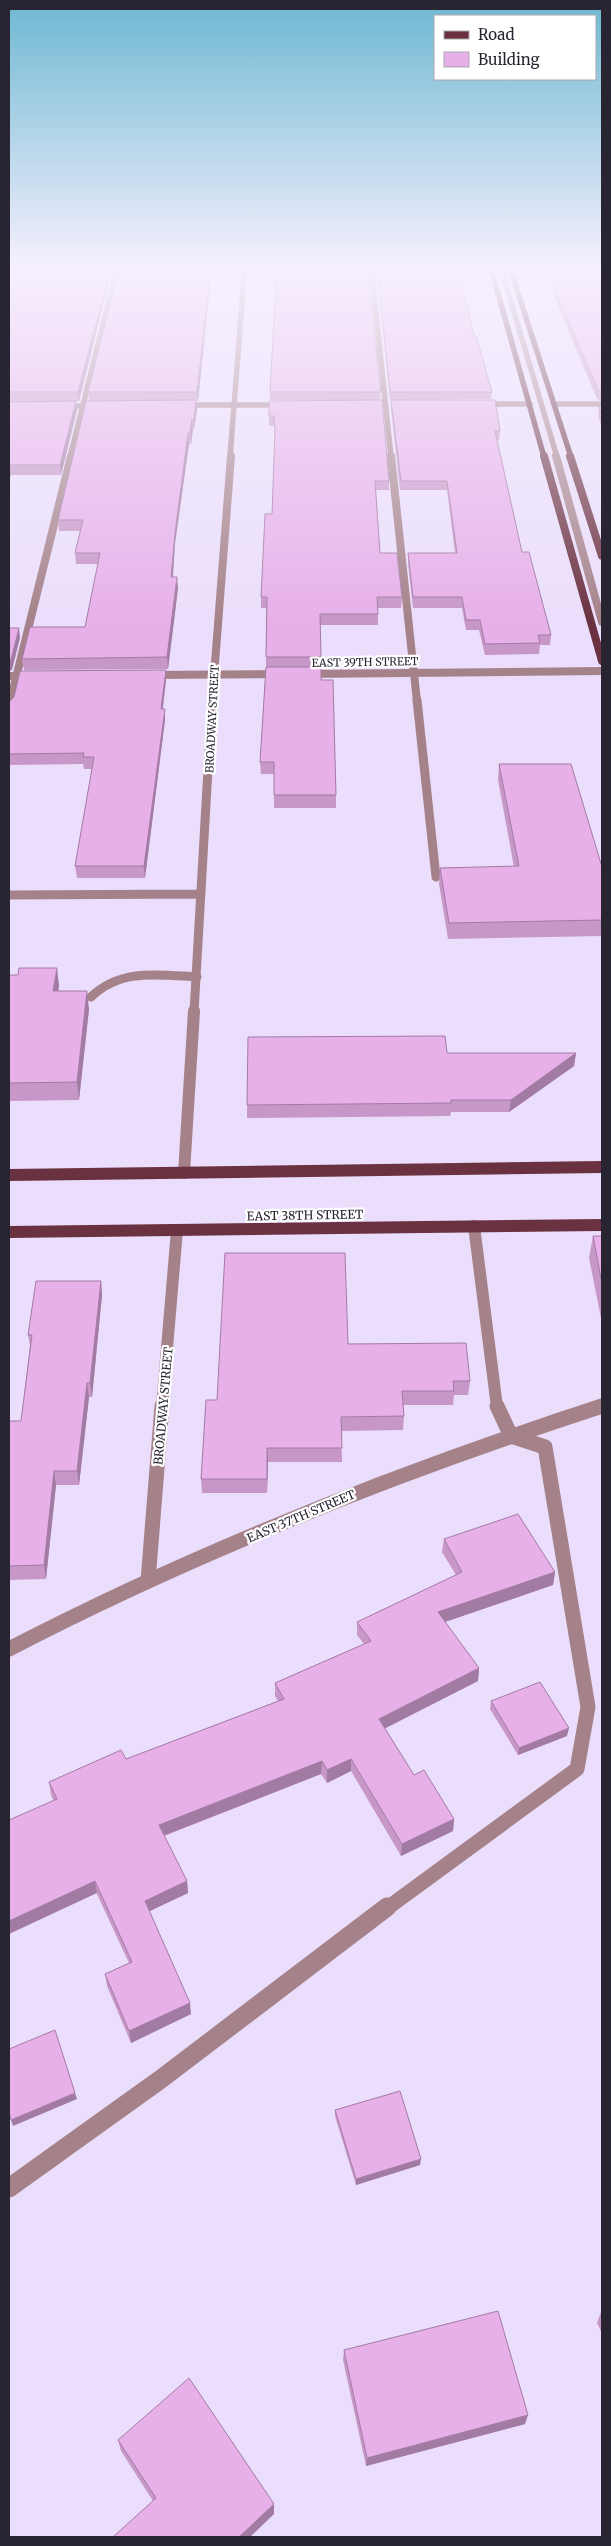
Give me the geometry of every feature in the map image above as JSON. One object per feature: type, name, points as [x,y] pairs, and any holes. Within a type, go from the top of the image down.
[{"type":"main road","points":[[524,384],[602,662]]},
{"type":"main road","points":[[548,384],[602,556]]},
{"type":"main road","points":[[9,1175],[602,1167]]},
{"type":"main road","name":"EAST 38TH STREET","points":[[9,1232],[602,1225]]},
{"type":"street","points":[[9,706],[13,676],[89,384]]},
{"type":"street","name":"BROADWAY STREET","points":[[184,1173],[214,674],[238,384]]},
{"type":"street","points":[[382,384],[436,877]]},
{"type":"street","points":[[536,384],[602,622]]},
{"type":"street","points":[[469,404],[530,404]]},
{"type":"street","points":[[555,404],[602,404]]},
{"type":"street","points":[[170,405],[290,405]]},
{"type":"street","points":[[375,405],[394,405]]},
{"type":"street","points":[[55,406],[112,406]]},
{"type":"street","name":"EAST 39TH STREET","points":[[297,674],[602,671]]},
{"type":"street","points":[[136,675],[288,674]]},
{"type":"street","points":[[13,676],[46,676]]},
{"type":"street","points":[[9,895],[201,894]]},
{"type":"street","points":[[91,997],[106,982],[126,976],[197,977]]},
{"type":"street","points":[[9,2188],[161,2080],[450,1860],[577,1769],[588,1706],[545,1446],[511,1436],[498,1411],[474,1226]]},
{"type":"street","name":"BROADWAY STREET","points":[[148,1581],[177,1230]]},
{"type":"street","name":"EAST 37TH STREET","points":[[9,1649],[148,1581],[353,1494],[446,1458],[602,1406]]},
{"type":"building","points":[[9,384],[80,384],[78,392],[9,392]]},
{"type":"building","points":[[90,384],[198,384],[197,392],[88,392]]},
{"type":"building","points":[[270,384],[380,384],[381,392],[270,392]]},
{"type":"building","points":[[389,384],[490,384],[492,392],[390,392]]},
{"type":"building","points":[[595,384],[602,384],[602,392],[598,390]]},
{"type":"building","points":[[196,400],[194,419],[192,419],[190,433],[188,433],[175,533],[171,577],[177,577],[167,657],[22,659],[30,627],[85,627],[100,553],[75,553],[83,520],[58,520],[86,401]]},
{"type":"building","points":[[382,400],[389,481],[375,481],[380,553],[397,553],[402,597],[377,597],[378,614],[320,614],[321,657],[266,657],[267,597],[261,597],[265,514],[272,514],[275,431],[274,416],[269,416],[269,401]]},
{"type":"building","points":[[391,400],[495,400],[500,431],[495,431],[522,552],[529,552],[551,635],[538,635],[540,643],[485,644],[480,620],[466,620],[462,597],[413,597],[408,553],[457,553],[447,481],[401,481]]},
{"type":"building","points":[[76,401],[60,465],[10,465],[9,467],[9,402]]},
{"type":"building","points":[[9,628],[19,628],[11,660],[9,660]]},
{"type":"building","points":[[266,667],[321,667],[321,680],[333,680],[336,795],[274,795],[274,762],[260,762]]},
{"type":"building","points":[[166,670],[161,709],[165,709],[144,866],[75,866],[94,757],[83,757],[84,753],[9,754],[9,701],[14,697],[20,671]]},
{"type":"building","points":[[499,764],[571,764],[602,867],[602,920],[449,923],[440,868],[519,866]]},
{"type":"building","points":[[19,968],[57,968],[53,991],[87,991],[77,1082],[9,1083],[9,975],[18,975]]},
{"type":"building","points":[[445,1036],[447,1053],[576,1053],[511,1100],[451,1100],[451,1103],[247,1105],[248,1037]]},
{"type":"building","points":[[593,1236],[602,1236],[602,1284]]},
{"type":"building","points":[[225,1253],[345,1253],[348,1344],[466,1343],[470,1381],[453,1381],[454,1391],[402,1391],[404,1416],[341,1417],[342,1448],[267,1448],[267,1479],[201,1479],[206,1400],[217,1400]]},
{"type":"building","points":[[36,1281],[101,1281],[90,1383],[87,1383],[77,1471],[54,1471],[44,1565],[9,1566],[9,1421],[21,1421],[32,1335],[28,1335]]},
{"type":"building","points":[[518,1514],[555,1572],[438,1612],[479,1668],[379,1719],[414,1775],[424,1770],[454,1819],[402,1844],[351,1759],[327,1770],[322,1761],[159,1825],[187,1881],[145,1901],[190,2003],[129,2031],[105,1974],[132,1962],[95,1881],[9,1921],[9,1820],[57,1799],[49,1782],[121,1750],[126,1759],[284,1699],[275,1683],[371,1641],[357,1622],[462,1572],[444,1539]]},
{"type":"building","points":[[540,1682],[569,1728],[519,1748],[491,1701]]},
{"type":"building","points":[[55,2030],[75,2093],[11,2120],[9,2112],[9,2049]]},
{"type":"building","points":[[400,2091],[421,2159],[356,2179],[335,2110]]},
{"type":"building","points":[[498,2311],[528,2415],[367,2458],[344,2350]]},
{"type":"building","points":[[189,2378],[274,2504],[239,2537],[113,2537],[156,2498],[118,2440]]}]
